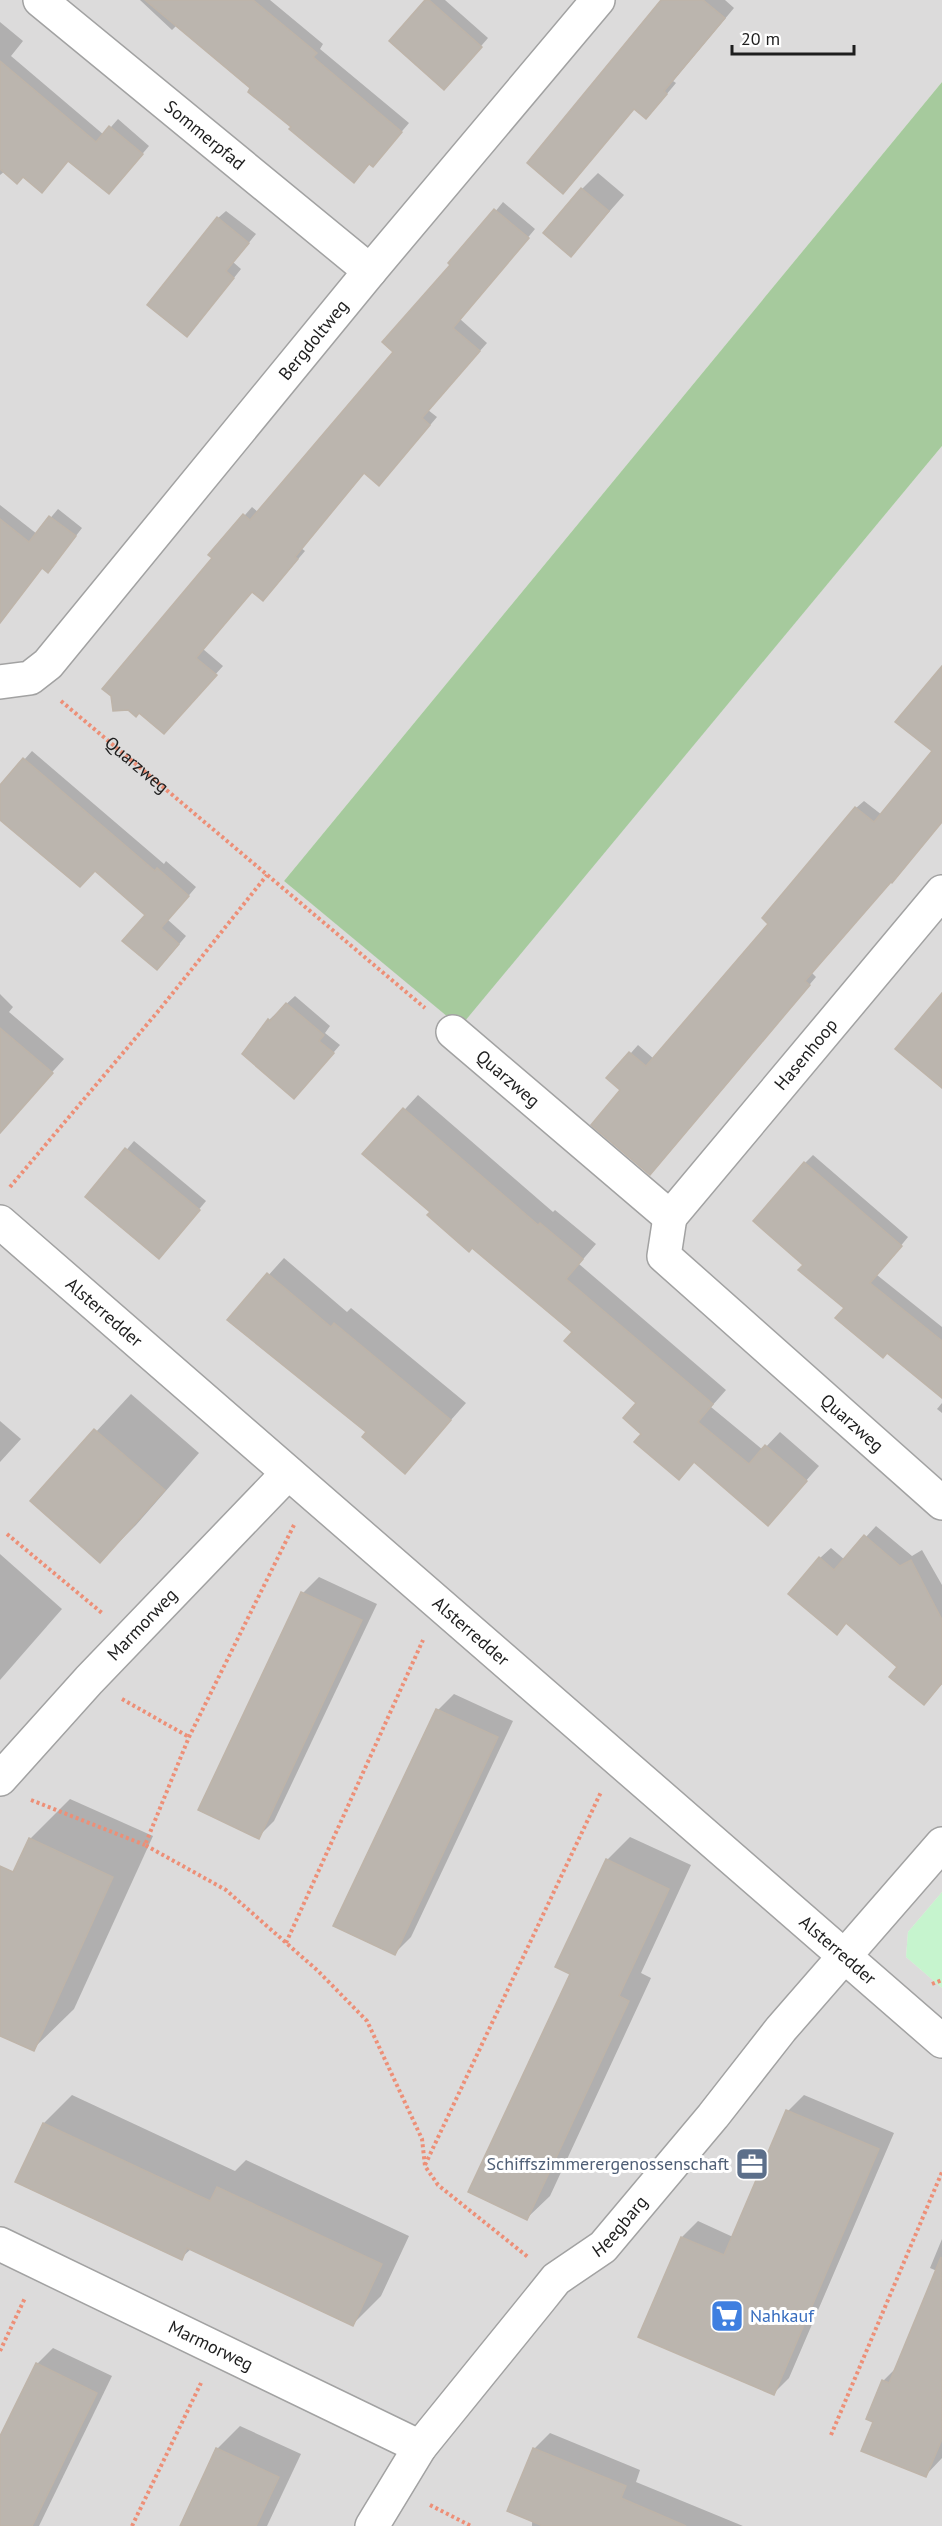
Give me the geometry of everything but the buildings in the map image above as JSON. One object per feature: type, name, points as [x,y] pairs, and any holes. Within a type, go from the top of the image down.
[{"type":"street","name":"Sommerpfad","points":[[40,0],[370,271]]},
{"type":"street","name":"Bergdoltweg","points":[[15,680],[48,664],[370,271],[598,0]]},
{"type":"street","name":"Hasenhoop","points":[[670,1217],[942,892]]},
{"type":"street","name":"Quarzweg","points":[[453,1032],[670,1217],[664,1256],[942,1503]]},
{"type":"street","name":"Alsterredder","points":[[0,1222],[440,1605],[618,1756],[942,2042]]},
{"type":"street","name":"Marmorweg","points":[[11,1788],[89,1680],[130,1637],[299,1483]]},
{"type":"street","name":"Heegbarg","points":[[372,2526],[420,2447],[556,2279],[603,2247],[713,2116],[781,2029],[942,1844]]},
{"type":"street","name":"Marmorweg","points":[[0,2244],[420,2447]]},
{"type":"path","name":"Quarzweg","points":[[15,680],[45,686],[453,1032]]},
{"type":"path","points":[[8,1190],[160,1009],[267,875]]},
{"type":"path","points":[[145,1845],[299,1483]]},
{"type":"path","points":[[7,1534],[130,1637]]},
{"type":"path","points":[[286,1943],[440,1605]]},
{"type":"path","points":[[89,1680],[189,1737]]},
{"type":"path","points":[[425,2166],[618,1756]]},
{"type":"path","points":[[11,1788],[145,1845],[226,1890],[286,1943],[368,2021],[422,2139],[425,2166],[438,2185],[556,2279]]},
{"type":"path","points":[[831,2435],[942,2172]]},
{"type":"path","points":[[0,2351],[40,2264]]},
{"type":"path","points":[[132,2526],[218,2348]]},
{"type":"path","points":[[395,2486],[471,2526]]},
{"type":"shaded area","points":[[0,0],[942,0],[942,82],[284,881],[460,1026],[942,446],[942,1892],[908,1932],[906,1957],[942,1988],[942,2526],[0,2526]]},
{"type":"green space","points":[[942,82],[942,446],[460,1027],[284,881]]},
{"type":"green space","points":[[942,1892],[942,1988],[906,1957],[908,1932]]},
{"type":"place","name":"Schiffszimmerergenossenschaft","points":[[752,2164]]},
{"type":"place","name":"Nahkauf","points":[[727,2316]]}]
